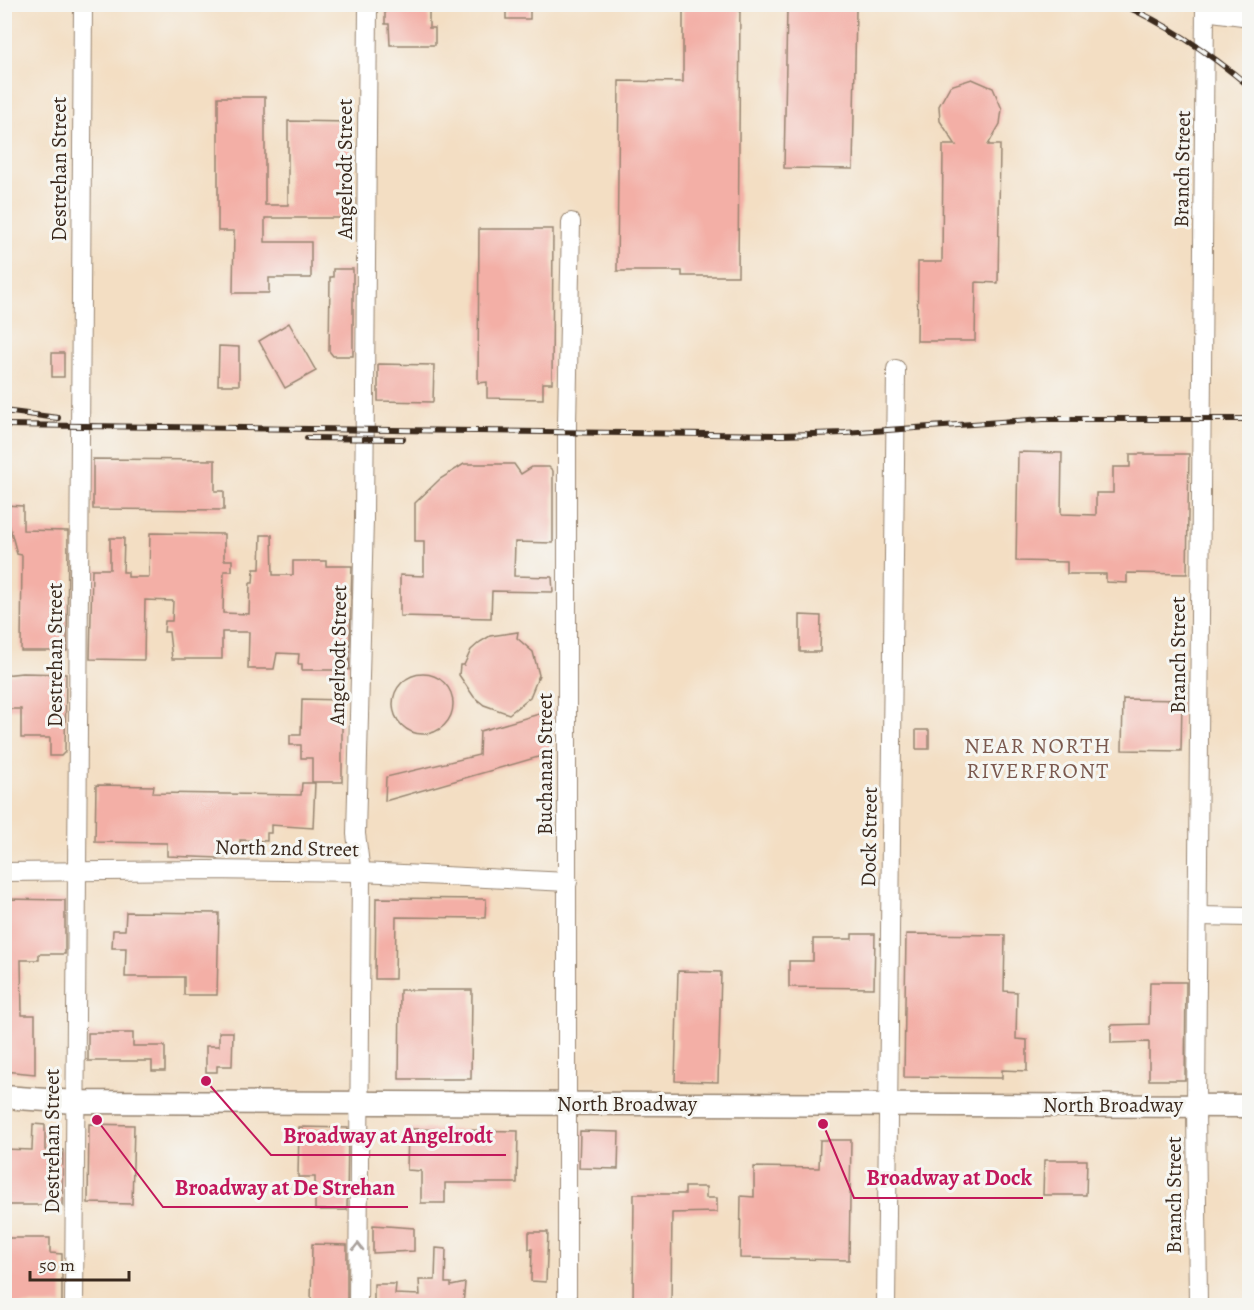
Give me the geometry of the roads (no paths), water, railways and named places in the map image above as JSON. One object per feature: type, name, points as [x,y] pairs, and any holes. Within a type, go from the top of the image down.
[{"type":"main road","name":"North Broadway","points":[[4,1097],[75,1102],[1250,1106]]},
{"type":"street","name":"Destrehan Street","points":[[74,1305],[75,871],[83,4]]},
{"type":"street","name":"Angelrodt Street","points":[[357,1305],[361,872],[356,834],[364,519],[368,4]]},
{"type":"street","points":[[1205,8],[1250,18]]},
{"type":"street","name":"Branch Street","points":[[1198,1305],[1196,1105],[1205,8]]},
{"type":"street","name":"Buchanan Street","points":[[567,1305],[567,424],[571,222]]},
{"type":"street","name":"Dock Street","points":[[886,1305],[896,369]]},
{"type":"street","name":"North 2nd Street","points":[[4,872],[361,872],[568,882]]},
{"type":"street","points":[[1198,916],[1250,917]]},
{"type":"railway","points":[[1121,4],[1188,41],[1250,87]]},
{"type":"railway","points":[[4,411],[58,418]]},
{"type":"railway","points":[[4,425],[781,435],[845,433],[1043,419],[1250,419]]},
{"type":"railway","points":[[307,438],[403,439]]},
{"type":"place","name":"Broadway at Angelrodt","points":[[206,1081]]},
{"type":"place","name":"Broadway at De Strehan","points":[[97,1120]]},
{"type":"place","name":"Broadway at Dock","points":[[823,1124]]},
{"type":"district","name":"NEAR NORTH RIVERFRONT","points":[[1038,758]]}]
